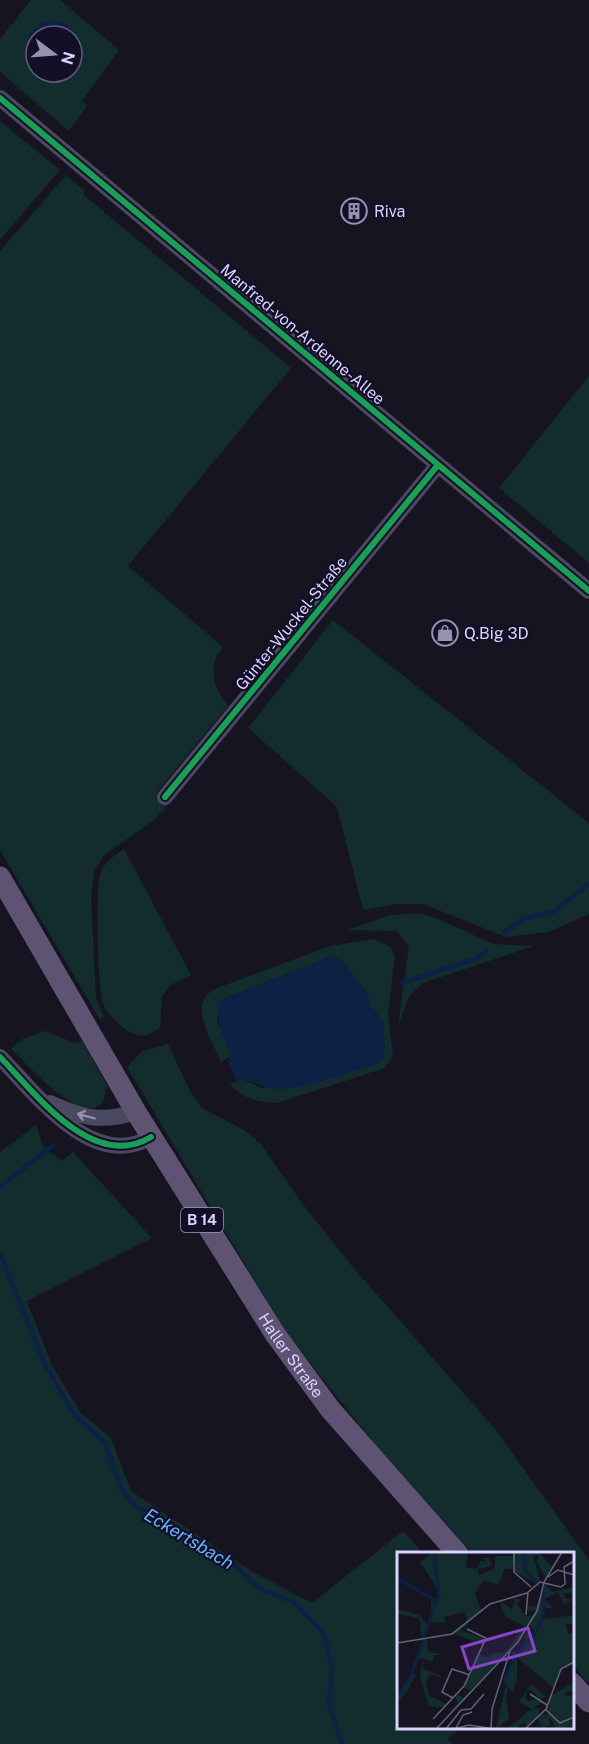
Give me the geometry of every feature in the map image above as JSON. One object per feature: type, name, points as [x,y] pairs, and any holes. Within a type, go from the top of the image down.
[{"type":"main road","name":"B 14","points":[[0,877],[151,1137]]},
{"type":"main road","name":"Haller Straße","points":[[151,1137],[254,1302],[303,1373],[330,1408],[456,1552]]},
{"type":"main road","points":[[574,1684],[589,1702]]},
{"type":"street","name":"Manfred-von-Ardenne-Allee","points":[[0,98],[589,591]]},
{"type":"street","name":"Günter-Wuckel-Straße","points":[[165,797],[438,465]]},
{"type":"street","points":[[0,1057],[73,1129],[94,1142],[121,1146],[137,1144],[151,1137]]},
{"type":"street","points":[[39,1097],[90,1119],[114,1118],[136,1112]]},
{"type":"green space","points":[[31,0],[60,0],[119,50],[82,101],[87,106],[69,131],[0,72],[0,39]]},
{"type":"green space","points":[[0,121],[60,170],[0,240]]},
{"type":"green space","points":[[66,175],[84,190],[84,195],[291,368],[128,566],[223,647],[213,669],[219,692],[228,706],[157,792],[170,803],[153,821],[104,855],[94,872],[91,897],[96,999],[104,1017],[100,1020],[0,850],[0,251]]},
{"type":"green space","points":[[589,376],[589,563],[499,488]]},
{"type":"green space","points":[[333,620],[589,823],[589,914],[548,932],[506,937],[423,904],[396,904],[363,910],[337,807],[248,728]]},
{"type":"green space","points":[[124,849],[191,975],[171,985],[162,996],[160,1028],[143,1036],[126,1030],[110,1015],[104,1006],[100,980],[97,916],[99,880],[105,864]]},
{"type":"green space","points":[[420,913],[494,944],[534,946],[423,983],[409,996],[398,1026],[409,946],[396,931],[347,930],[390,915]]},
{"type":"green space","points":[[373,939],[390,947],[395,956],[388,1014],[393,1056],[385,1068],[277,1103],[251,1099],[235,1089],[230,1084],[242,1079],[262,1088],[293,1087],[376,1064],[383,1059],[383,1021],[370,1006],[367,992],[332,956],[221,1000],[217,1019],[231,1056],[221,1062],[207,1033],[202,1012],[203,1002],[208,994],[217,988],[330,946]]},
{"type":"green space","points":[[45,1031],[75,1043],[82,1041],[107,1085],[102,1102],[92,1108],[79,1106],[63,1097],[11,1049],[22,1039]]},
{"type":"green space","points":[[168,1044],[190,1091],[202,1108],[244,1130],[260,1143],[302,1203],[351,1265],[496,1430],[589,1560],[589,1684],[574,1667],[574,1552],[471,1552],[377,1447],[284,1330],[127,1067],[141,1052]]},
{"type":"green space","points":[[36,1125],[43,1146],[62,1161],[73,1152],[152,1238],[27,1301],[52,1366],[81,1413],[111,1438],[131,1491],[253,1572],[312,1603],[403,1531],[422,1552],[397,1552],[397,1729],[459,1729],[448,1739],[452,1744],[0,1744],[0,1152]]},
{"type":"water","points":[[50,20],[64,24],[40,24]]},
{"type":"water","points":[[332,956],[341,960],[367,992],[370,1006],[383,1021],[385,1050],[383,1059],[376,1064],[327,1080],[289,1088],[271,1089],[236,1080],[228,1060],[231,1056],[219,1021],[221,1000]]},
{"type":"waterway","points":[[504,932],[524,919],[555,911],[589,884]]},
{"type":"waterway","points":[[402,983],[478,958],[486,951]]},
{"type":"waterway","points":[[0,1187],[52,1146]]},
{"type":"waterway","name":"Eckertsbach","points":[[0,1254],[43,1360],[73,1413],[105,1443],[121,1488],[137,1508],[157,1516],[190,1539],[229,1560],[260,1589],[294,1602],[324,1634],[332,1668],[329,1705],[342,1744]]},
{"type":"cycle path","points":[[0,98],[589,591]]},
{"type":"cycle path","points":[[165,797],[438,465]]},
{"type":"cycle path","points":[[0,1057],[48,1108],[87,1137],[108,1144],[129,1145],[151,1137]]},
{"type":"place","name":"Riva","points":[[354,211]]},
{"type":"place","name":"Q.Big 3D","points":[[445,633]]}]
